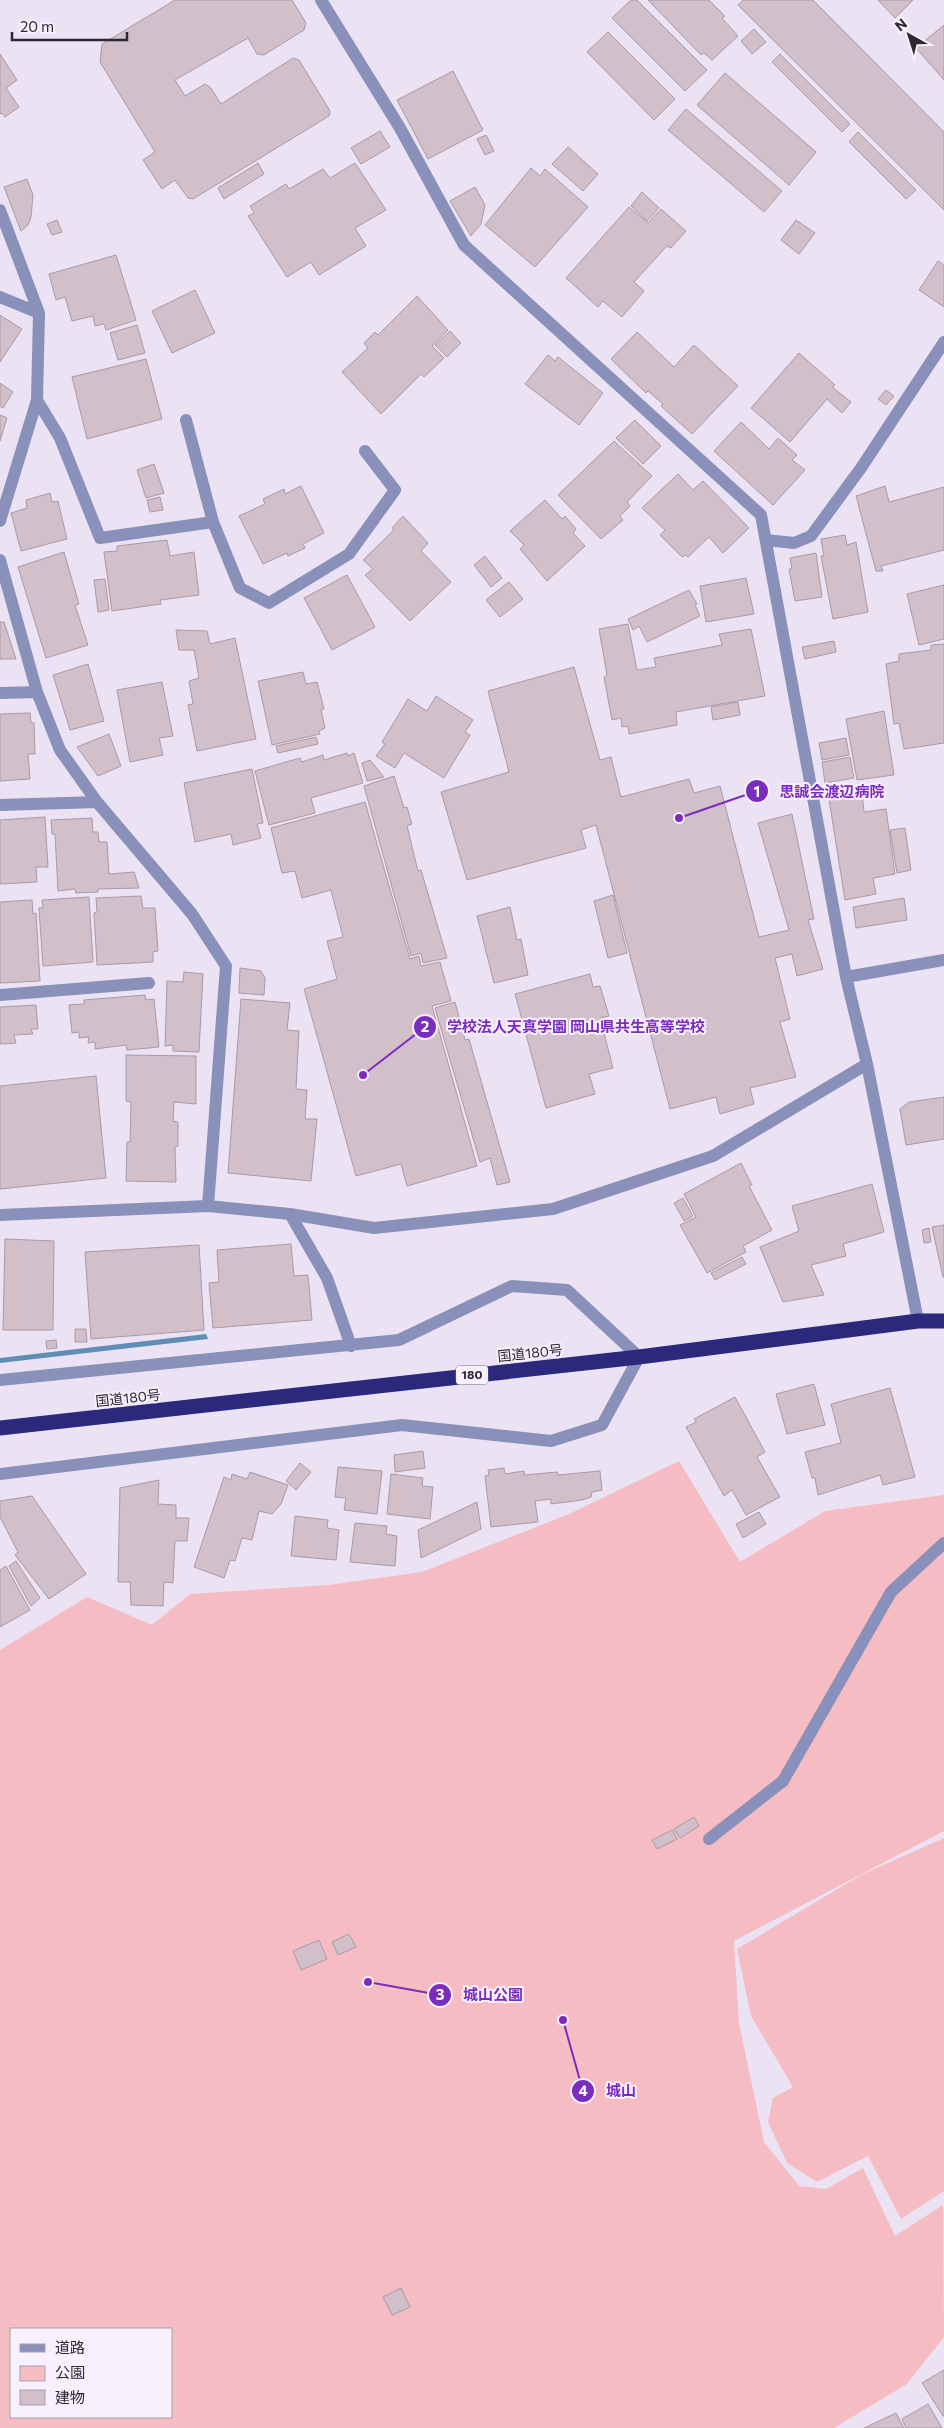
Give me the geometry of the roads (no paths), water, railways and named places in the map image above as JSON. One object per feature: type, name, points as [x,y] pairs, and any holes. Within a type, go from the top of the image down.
[{"type":"highway","name":"国道180号","points":[[0,1428],[639,1357],[918,1321],[944,1321]]},
{"type":"street","points":[[321,0],[400,128],[464,245],[761,515],[846,977],[867,1064],[918,1321]]},
{"type":"street","points":[[0,210],[39,313],[37,400],[0,521]]},
{"type":"street","points":[[0,298],[39,313]]},
{"type":"street","points":[[766,540],[794,543],[811,536],[861,468],[944,342]]},
{"type":"street","points":[[37,400],[60,438],[100,538],[212,522]]},
{"type":"street","points":[[186,420],[212,522],[240,588],[269,602],[349,554],[395,490],[365,451]]},
{"type":"street","points":[[0,560],[37,692],[60,750],[97,802],[192,914],[226,966],[208,1206]]},
{"type":"street","points":[[0,693],[37,692]]},
{"type":"street","points":[[0,805],[97,802]]},
{"type":"street","points":[[846,977],[944,960]]},
{"type":"street","points":[[0,995],[149,983]]},
{"type":"street","points":[[0,1215],[208,1206],[290,1214],[374,1228],[553,1209],[713,1156],[867,1064]]},
{"type":"street","points":[[290,1214],[327,1278],[351,1346]]},
{"type":"street","points":[[0,1380],[399,1340],[512,1286],[567,1290],[639,1357],[602,1425],[551,1441],[402,1425],[0,1474]]},
{"type":"street","points":[[709,1839],[783,1780],[891,1592],[944,1543]]},
{"type":"water","points":[[206,1334],[208,1339],[0,1363],[0,1358]]},
{"type":"place","name":"思誠会渡辺病院","points":[[679,818]]},
{"type":"place","name":"学校法人天真学園 岡山県共生高等学校","points":[[363,1075]]},
{"type":"place","name":"城山公園","points":[[368,1982]]},
{"type":"place","name":"城山","points":[[563,2020]]}]
